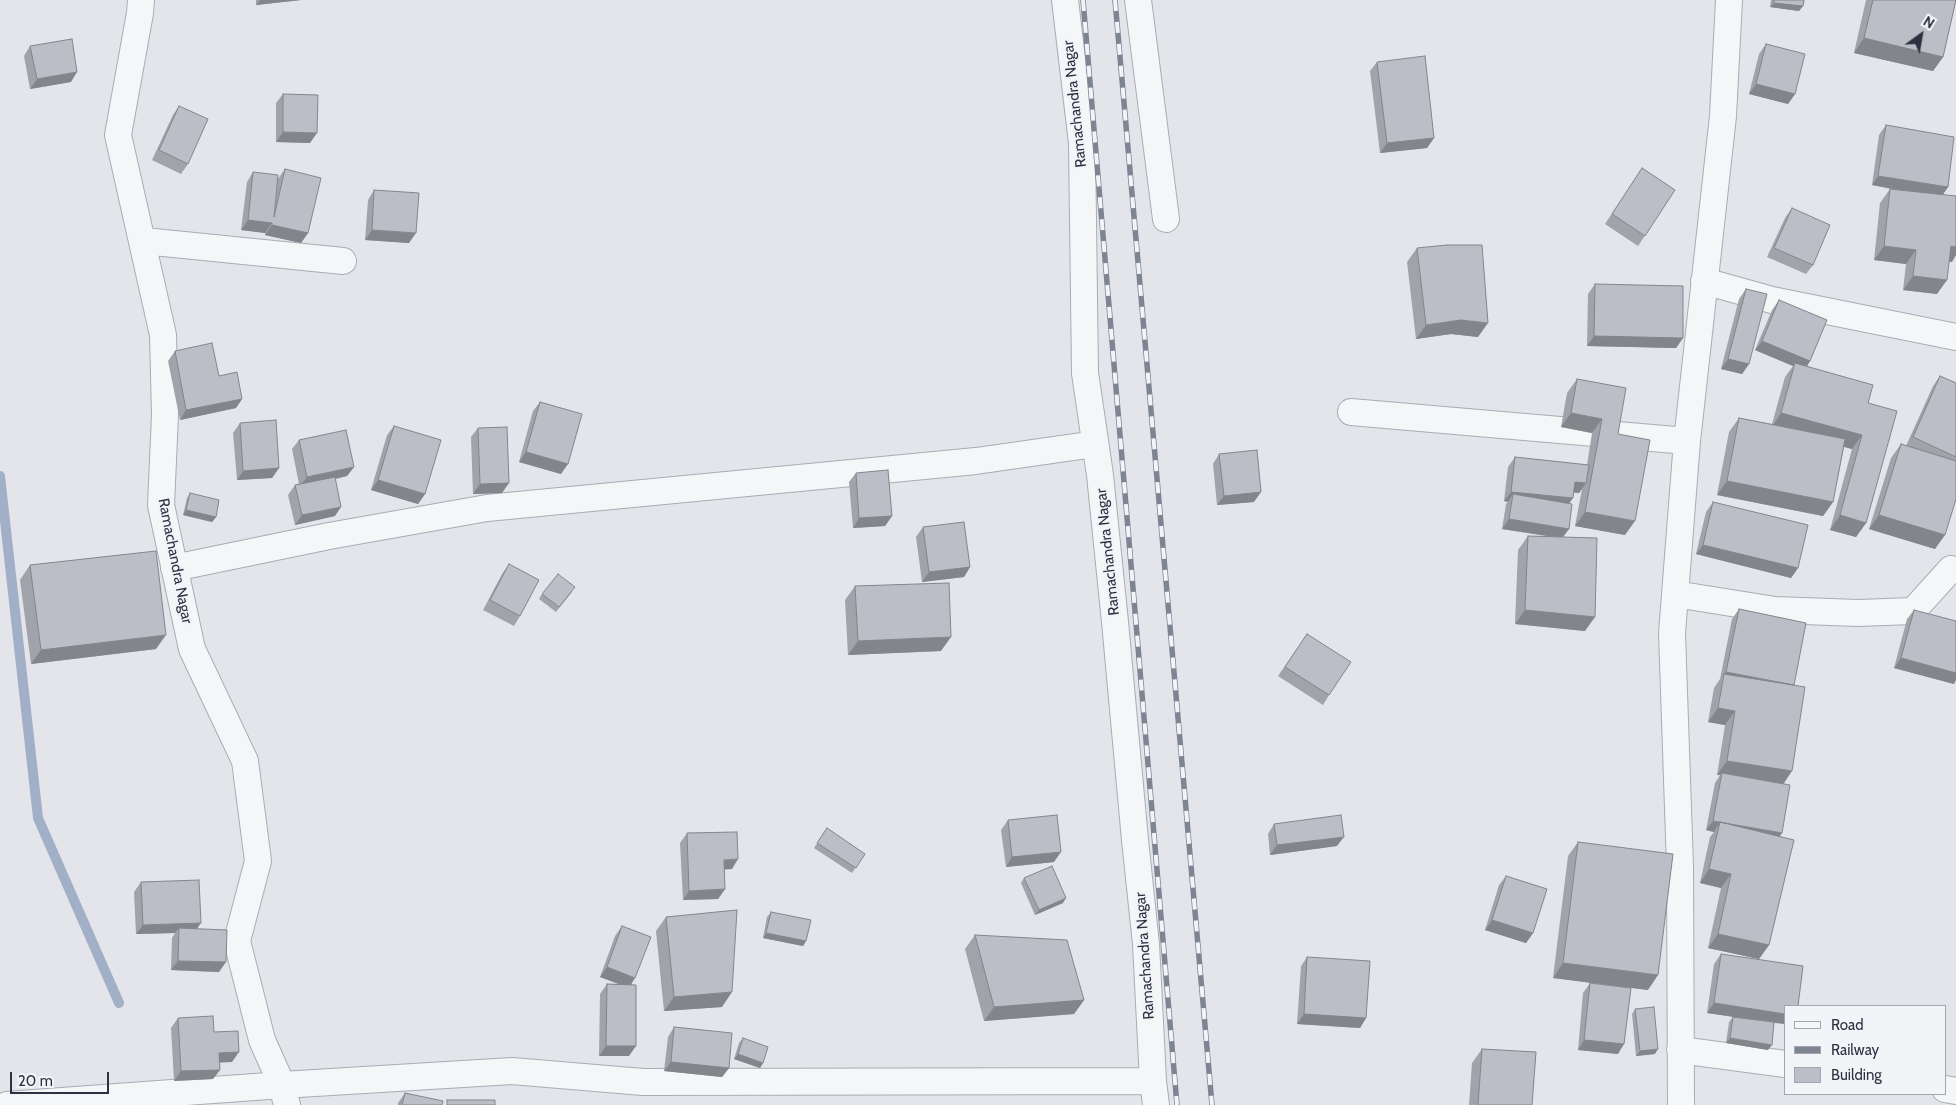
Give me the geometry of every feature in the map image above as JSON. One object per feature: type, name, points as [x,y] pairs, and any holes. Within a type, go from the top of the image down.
[{"type":"street","name":"Ramachandra Nagar","points":[[141,0],[118,135],[144,242],[163,335],[165,415],[161,505],[192,649],[245,761],[258,861],[237,941],[262,1040],[284,1095]]},
{"type":"street","name":"Ramachandra Nagar","points":[[1065,0],[1082,143],[1085,373],[1114,612],[1146,944],[1155,1093]]},
{"type":"street","points":[[1138,0],[1166,219]]},
{"type":"street","points":[[1681,1105],[1680,867],[1672,633],[1687,441],[1723,116],[1729,0]]},
{"type":"street","points":[[144,242],[343,262]]},
{"type":"street","points":[[1704,282],[1772,300],[1956,336]]},
{"type":"street","points":[[1351,412],[1687,441]]},
{"type":"street","points":[[174,568],[329,536],[487,508],[976,461],[1095,444]]},
{"type":"street","points":[[1675,594],[1776,610],[1858,613],[1913,612],[1951,569]]},
{"type":"street","points":[[1680,1050],[1784,1064]]},
{"type":"street","points":[[7,1105],[284,1095],[512,1071],[642,1082],[1155,1093]]},
{"type":"building","points":[[1774,0],[1804,0],[1803,6],[1774,3]]},
{"type":"building","points":[[1873,0],[1956,0],[1943,57],[1864,38]]},
{"type":"building","points":[[72,39],[77,72],[37,79],[30,46]]},
{"type":"building","points":[[1766,44],[1805,54],[1795,94],[1756,84]]},
{"type":"building","points":[[1425,56],[1434,138],[1387,143],[1377,62]]},
{"type":"building","points":[[283,94],[318,95],[317,133],[283,132]]},
{"type":"building","points":[[179,106],[208,119],[188,164],[159,150]]},
{"type":"building","points":[[1886,125],[1954,137],[1948,187],[1878,176]]},
{"type":"building","points":[[1642,168],[1675,190],[1645,236],[1612,214]]},
{"type":"building","points":[[285,169],[321,178],[308,233],[272,225],[272,223],[248,220],[253,172],[278,175],[274,217]]},
{"type":"building","points":[[1890,189],[1956,196],[1956,247],[1951,246],[1947,280],[1913,276],[1916,250],[1884,246]]},
{"type":"building","points":[[374,190],[419,193],[416,233],[372,230]]},
{"type":"building","points":[[1792,208],[1830,225],[1813,265],[1774,248]]},
{"type":"building","points":[[1447,245],[1482,245],[1488,323],[1461,320],[1426,325],[1417,248]]},
{"type":"building","points":[[1595,284],[1683,286],[1683,338],[1594,336]]},
{"type":"building","points":[[1746,289],[1767,294],[1749,364],[1728,359]]},
{"type":"building","points":[[1779,300],[1827,320],[1810,361],[1762,341]]},
{"type":"building","points":[[212,343],[219,376],[237,372],[242,399],[186,410],[175,351]]},
{"type":"building","points":[[1795,363],[1873,385],[1868,403],[1897,411],[1866,523],[1840,515],[1862,435],[1781,413]]},
{"type":"building","points":[[1940,376],[1956,383],[1956,457],[1913,437]]},
{"type":"building","points":[[1577,379],[1626,388],[1618,434],[1650,440],[1635,521],[1585,512],[1602,419],[1571,413]]},
{"type":"building","points":[[540,402],[582,414],[568,464],[526,452]]},
{"type":"building","points":[[1739,418],[1845,439],[1833,502],[1727,481]]},
{"type":"building","points":[[276,420],[279,468],[243,471],[240,423]]},
{"type":"building","points":[[394,426],[441,440],[425,494],[378,480]]},
{"type":"building","points":[[507,427],[509,483],[480,484],[478,428]]},
{"type":"building","points":[[346,430],[354,467],[307,477],[299,440]]},
{"type":"building","points":[[1901,444],[1956,461],[1956,499],[1945,535],[1879,515]]},
{"type":"building","points":[[1257,450],[1261,492],[1224,496],[1219,454]]},
{"type":"building","points":[[1515,457],[1589,465],[1586,483],[1575,482],[1573,498],[1511,492]]},
{"type":"building","points":[[888,470],[892,516],[859,518],[856,473]]},
{"type":"building","points":[[335,477],[341,507],[302,515],[295,485]]},
{"type":"building","points":[[190,493],[219,500],[216,517],[186,510]]},
{"type":"building","points":[[1513,494],[1572,504],[1569,529],[1509,519]]},
{"type":"building","points":[[1713,502],[1808,525],[1798,568],[1703,545]]},
{"type":"building","points":[[964,522],[970,567],[929,572],[923,527]]},
{"type":"building","points":[[1528,536],[1597,538],[1595,617],[1525,610]]},
{"type":"building","points":[[156,551],[166,635],[41,650],[30,565]]},
{"type":"building","points":[[509,564],[539,580],[520,616],[490,600]]},
{"type":"building","points":[[558,574],[575,587],[559,607],[542,594]]},
{"type":"building","points":[[949,583],[951,637],[858,641],[855,586]]},
{"type":"building","points":[[1739,609],[1806,623],[1794,685],[1726,672]]},
{"type":"building","points":[[1914,610],[1956,621],[1956,673],[1901,658]]},
{"type":"building","points":[[1307,634],[1351,662],[1329,695],[1285,667]]},
{"type":"building","points":[[1724,674],[1805,687],[1792,771],[1727,761],[1735,711],[1718,708]]},
{"type":"building","points":[[1722,773],[1790,785],[1782,833],[1713,821]]},
{"type":"building","points":[[1057,815],[1061,852],[1012,857],[1008,820]]},
{"type":"building","points":[[1341,815],[1344,837],[1277,845],[1274,824]]},
{"type":"building","points":[[1720,822],[1794,840],[1769,945],[1718,934],[1731,874],[1709,869]]},
{"type":"building","points":[[827,828],[865,854],[856,868],[817,843]]},
{"type":"building","points":[[737,832],[738,859],[724,860],[725,889],[689,891],[687,833]]},
{"type":"building","points":[[1578,842],[1673,854],[1658,975],[1563,963]]},
{"type":"building","points":[[1052,866],[1066,898],[1039,910],[1024,878]]},
{"type":"building","points":[[1506,876],[1547,889],[1533,933],[1492,920]]},
{"type":"building","points":[[199,880],[201,923],[143,925],[141,882]]},
{"type":"building","points":[[737,910],[732,992],[674,997],[666,917]]},
{"type":"building","points":[[771,912],[811,920],[806,941],[766,933]]},
{"type":"building","points":[[622,926],[651,937],[635,978],[607,967]]},
{"type":"building","points":[[179,928],[227,930],[226,962],[178,961]]},
{"type":"building","points":[[975,935],[1067,940],[1084,1000],[994,1007]]},
{"type":"building","points":[[1721,954],[1803,966],[1798,1005],[1784,1005],[1784,1014],[1714,1003]]},
{"type":"building","points":[[1307,957],[1370,961],[1366,1018],[1304,1014]]},
{"type":"building","points":[[1590,983],[1631,988],[1624,1044],[1584,1040]]},
{"type":"building","points":[[607,984],[636,985],[636,1046],[606,1046]]},
{"type":"building","points":[[1654,1007],[1658,1049],[1640,1051],[1635,1009]]},
{"type":"building","points":[[213,1016],[214,1032],[238,1031],[239,1052],[219,1053],[220,1070],[181,1071],[178,1018]]},
{"type":"building","points":[[1733,1017],[1774,1022],[1772,1045],[1730,1038]]},
{"type":"building","points":[[674,1027],[732,1033],[729,1068],[671,1062]]},
{"type":"building","points":[[743,1038],[768,1047],[763,1063],[738,1054]]},
{"type":"building","points":[[1482,1049],[1536,1052],[1532,1105],[1478,1105]]},
{"type":"building","points":[[405,1093],[443,1101],[442,1105],[402,1105]]},
{"type":"building","points":[[447,1100],[495,1100],[495,1105],[447,1105]]},
{"type":"waterway","points":[[0,476],[38,818],[119,1003]]},
{"type":"railway","points":[[1083,0],[1177,1105]]},
{"type":"railway","points":[[1115,0],[1212,1105]]}]
